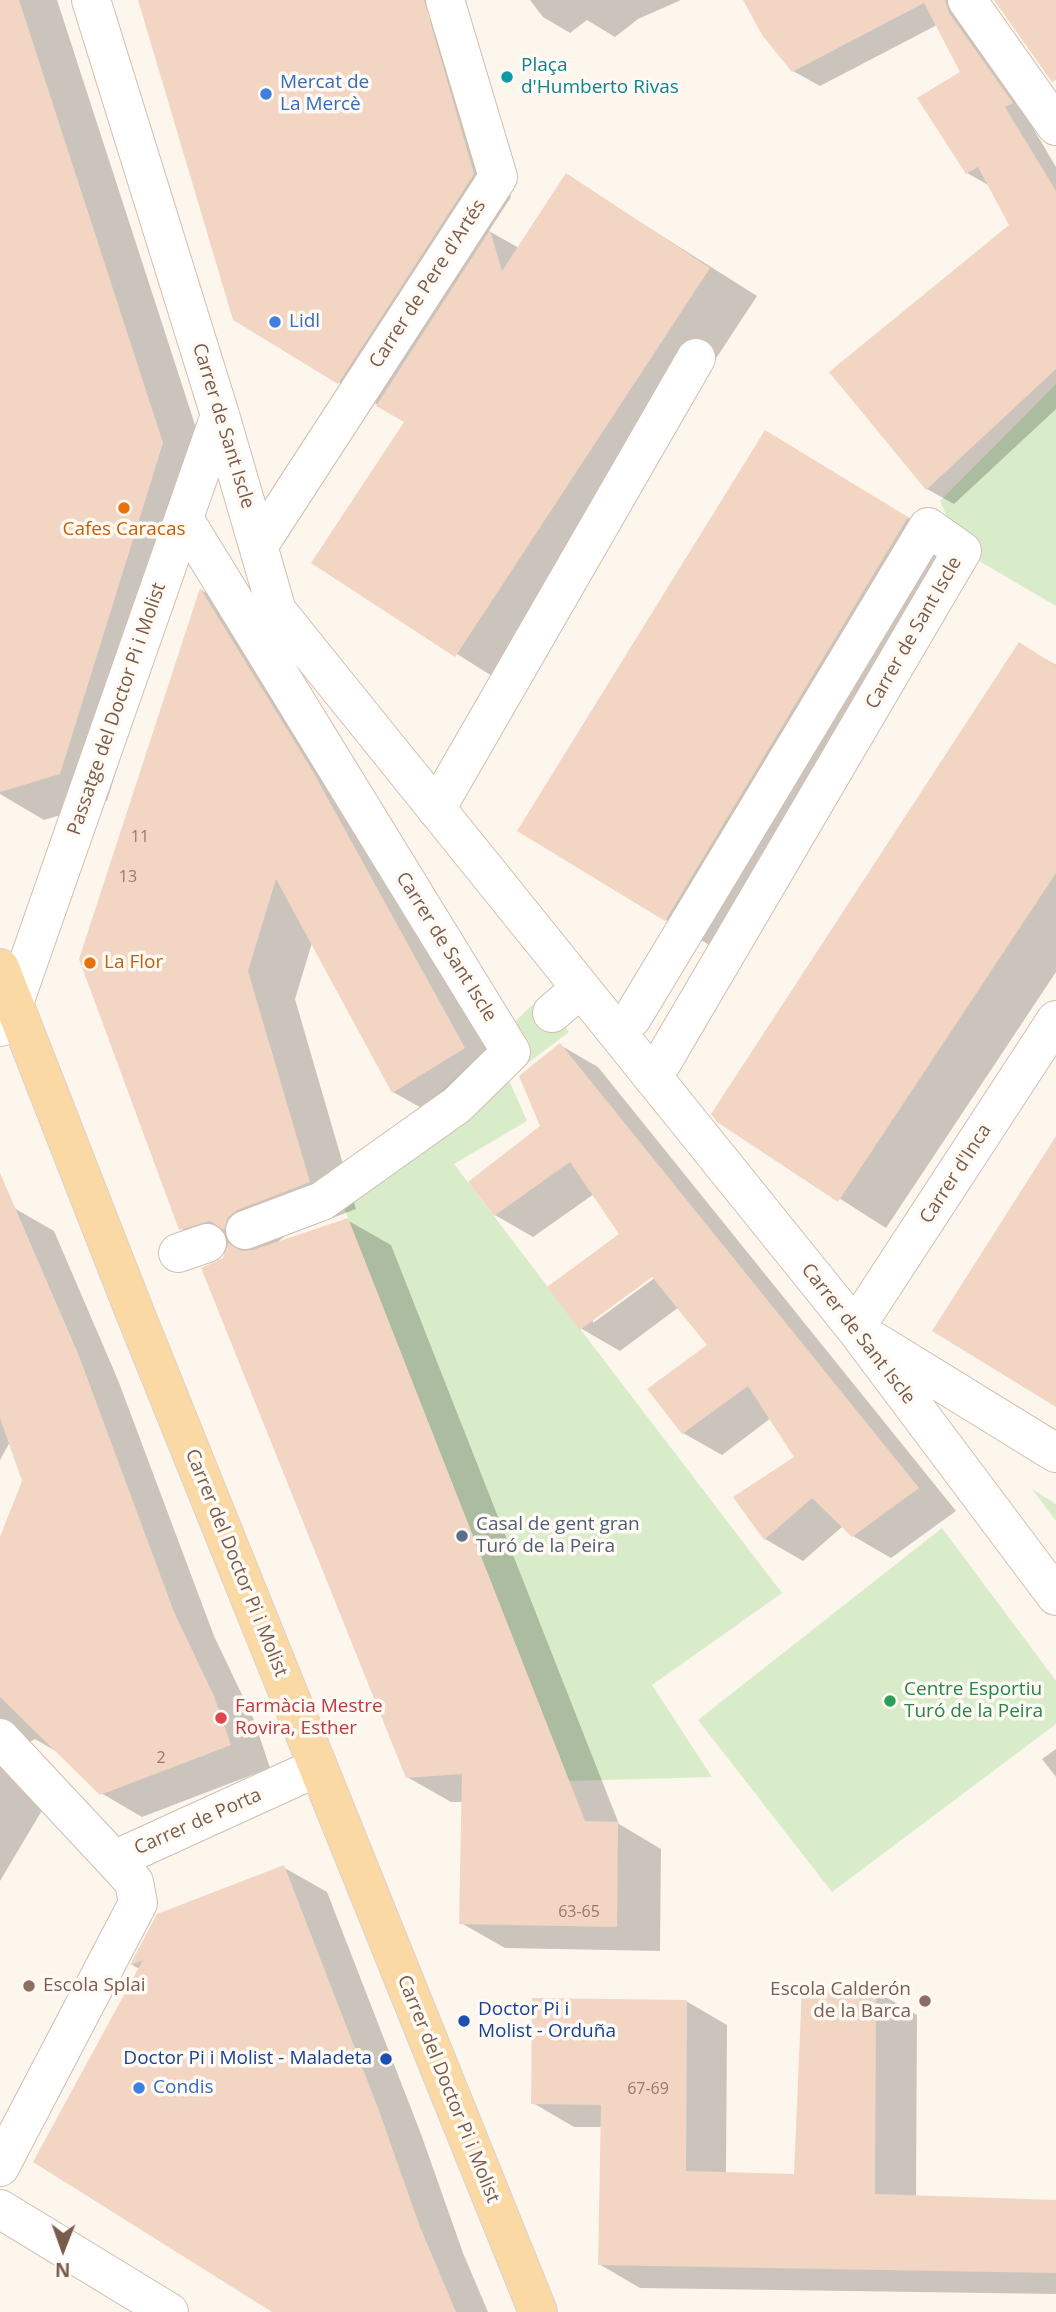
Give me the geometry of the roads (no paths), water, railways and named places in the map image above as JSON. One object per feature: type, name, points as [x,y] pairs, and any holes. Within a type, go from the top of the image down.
[{"type":"main road","name":"Carrer del Doctor Pi i Molist","points":[[0,968],[7,1015],[133,1308],[538,2312]]},
{"type":"street","name":"Carrer de Sant Iscle","points":[[90,0],[220,415],[277,611],[855,1328],[1056,1595]]},
{"type":"street","name":"Carrer de Pere d'Artés","points":[[259,545],[498,177],[445,0]]},
{"type":"street","points":[[967,0],[1056,126]]},
{"type":"street","points":[[436,809],[696,358]]},
{"type":"street","name":"Passatge del Doctor Pi i Molist","points":[[7,1015],[220,415]]},
{"type":"street","name":"Carrer de Sant Iscle","points":[[184,519],[511,1052],[457,1105],[322,1201],[245,1230]]},
{"type":"street","name":"Carrer de Sant Iscle","points":[[632,1018],[928,527],[962,551],[653,1078]]},
{"type":"street","points":[[552,1013],[581,988]]},
{"type":"street","name":"Carrer d'Inca","points":[[855,1328],[1056,1020]]},
{"type":"street","points":[[855,1328],[1056,1453]]},
{"type":"street","name":"Carrer de Porta","points":[[0,1738],[114,1860],[318,1767]]},
{"type":"street","points":[[0,2167],[138,1903],[134,1882],[114,1860]]},
{"type":"street","points":[[0,2209],[169,2312]]},
{"type":"place","name":"Plaça d'Humberto Rivas","points":[[507,77]]},
{"type":"place","name":"Mercat de La Mercè","points":[[266,94]]},
{"type":"place","name":"Lidl","points":[[275,322]]},
{"type":"place","name":"Cafes Caracas","points":[[124,508]]},
{"type":"place","name":"La Flor","points":[[90,963]]},
{"type":"place","name":"Casal de gent gran Turó de la Peira","points":[[462,1536]]},
{"type":"place","name":"Centre Esportiu Turó de la Peira","points":[[890,1701]]},
{"type":"place","name":"Farmàcia Mestre Rovira, Esther","points":[[221,1718]]},
{"type":"place","name":"Escola Splai","points":[[29,1986]]},
{"type":"place","name":"Escola Calderón de la Barca","points":[[925,2001]]},
{"type":"place","name":"Doctor Pi i Molist - Orduña","points":[[464,2021]]},
{"type":"place","name":"Doctor Pi i Molist - Maladeta","points":[[386,2059]]},
{"type":"place","name":"Condis","points":[[139,2088]]}]
